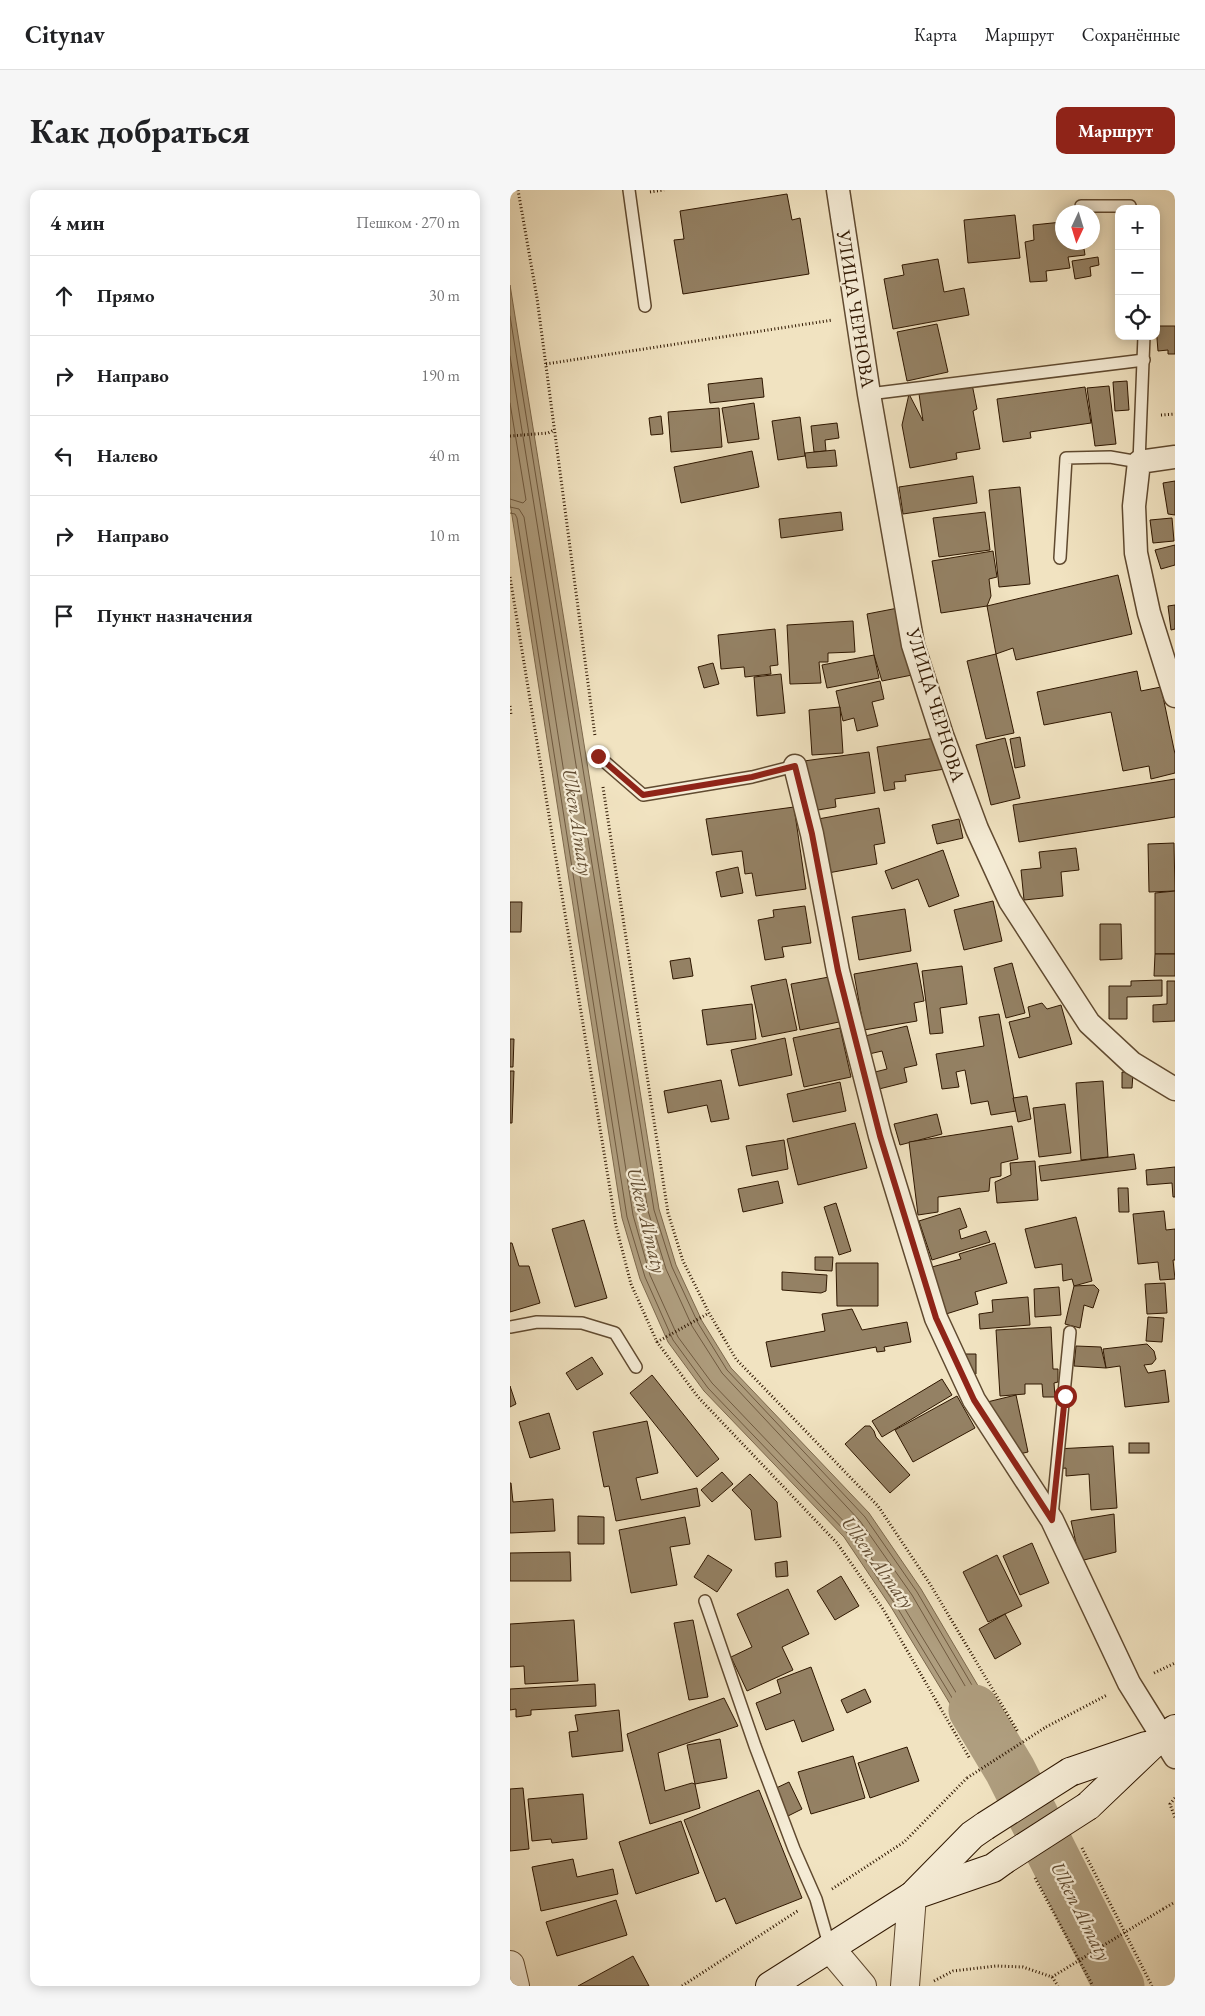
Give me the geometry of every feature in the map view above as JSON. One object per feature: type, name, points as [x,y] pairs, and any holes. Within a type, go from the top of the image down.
[{"type":"main road","points":[[770,1986],[912,1896],[972,1835],[1070,1772],[1166,1742]]},
{"type":"main road","points":[[912,1896],[993,1868],[1088,1806],[1166,1742]]},
{"type":"main road","points":[[905,1986],[912,1896]]},
{"type":"main road","points":[[830,1948],[862,1986]]},
{"type":"main road","points":[[510,1965],[515,1986]]},
{"type":"street","name":"УЛИЦА ЧЕРНОВА","points":[[838,190],[857,316],[913,645],[942,735],[977,829],[1010,901],[1089,1023],[1132,1063],[1175,1089]]},
{"type":"street","points":[[1175,457],[1139,462],[1134,506],[1136,553],[1149,613],[1175,696]]},
{"type":"street","points":[[795,766],[812,834],[842,989],[880,1136],[936,1318],[974,1400],[1052,1520],[1129,1684],[1166,1742]]},
{"type":"lane","points":[[628,190],[645,306]]},
{"type":"lane","points":[[1100,206],[1115,206]]},
{"type":"lane","points":[[1060,558],[1066,458],[1110,457],[1139,462],[1144,340]]},
{"type":"lane","points":[[870,394],[1144,360]]},
{"type":"lane","points":[[598,756],[643,795],[752,777],[795,766]]},
{"type":"lane","points":[[510,1327],[537,1322],[582,1323],[615,1334],[636,1367]]},
{"type":"lane","points":[[1052,1520],[1070,1332]]},
{"type":"lane","points":[[705,1601],[755,1746],[794,1850],[816,1899],[830,1948]]},
{"type":"path","points":[[546,364],[857,316]]},
{"type":"path","points":[[510,436],[548,433],[554,430]]},
{"type":"path","points":[[510,577],[616,1226],[632,1284],[657,1342],[698,1397],[837,1543],[883,1609],[970,1759]]},
{"type":"path","points":[[510,706],[511,714]]},
{"type":"path","points":[[657,1342],[709,1313],[736,1359],[878,1506],[930,1584],[1018,1732]]},
{"type":"path","points":[[967,1778],[1046,1727]]},
{"type":"path","points":[[1175,1798],[1170,1804],[1175,1818]]},
{"type":"path","points":[[1082,1848],[1152,1986]]},
{"type":"path","points":[[1035,1878],[1093,1986]]},
{"type":"path","points":[[1052,1977],[1175,1902]]},
{"type":"path","points":[[932,1982],[953,1971],[996,1966],[1023,1967],[1052,1977],[1058,1986]]},
{"type":"water","points":[[510,285],[659,1209],[676,1265],[702,1321],[731,1368],[869,1513],[921,1589],[1023,1762],[996,1779],[891,1607],[844,1537],[704,1391],[668,1342],[640,1279],[622,1218],[510,503]]},
{"type":"building","points":[[787,194],[792,220],[800,218],[809,274],[683,294],[674,240],[684,239],[680,211]]},
{"type":"building","points":[[1015,215],[1020,258],[968,263],[964,220]]},
{"type":"building","points":[[1055,223],[1055,250],[1084,250],[1085,255],[1068,257],[1070,268],[1046,271],[1047,281],[1030,282],[1025,242],[1034,240],[1033,225]]},
{"type":"building","points":[[1098,257],[1099,265],[1090,267],[1091,276],[1075,279],[1072,261]]},
{"type":"building","points":[[938,259],[944,292],[964,288],[969,315],[893,329],[884,279],[904,275],[902,265]]},
{"type":"building","points":[[937,324],[948,372],[907,381],[897,332]]},
{"type":"building","points":[[1160,326],[1175,326],[1175,354],[1168,354],[1168,350],[1158,351],[1157,340],[1160,340]]},
{"type":"building","points":[[762,378],[764,397],[710,403],[708,384]]},
{"type":"building","points":[[1127,381],[1129,410],[1115,411],[1113,382]]},
{"type":"building","points":[[972,384],[977,409],[973,411],[980,449],[956,453],[957,459],[910,468],[902,425],[909,394],[923,421],[919,394]]},
{"type":"building","points":[[1109,386],[1116,444],[1095,446],[1087,388]]},
{"type":"building","points":[[1085,387],[1091,423],[1030,432],[1031,438],[1003,442],[997,399]]},
{"type":"building","points":[[754,403],[759,439],[728,443],[722,408]]},
{"type":"building","points":[[719,408],[722,447],[671,452],[668,412]]},
{"type":"building","points":[[661,416],[663,434],[651,435],[649,418]]},
{"type":"building","points":[[800,417],[805,456],[778,460],[772,421]]},
{"type":"building","points":[[837,423],[839,438],[825,440],[826,451],[814,452],[811,426]]},
{"type":"building","points":[[835,450],[837,466],[807,468],[805,453]]},
{"type":"building","points":[[752,451],[759,487],[681,503],[674,467]]},
{"type":"building","points":[[973,476],[977,503],[903,514],[899,487]]},
{"type":"building","points":[[1175,481],[1175,515],[1168,514],[1163,483]]},
{"type":"building","points":[[1020,487],[1030,584],[999,587],[989,490]]},
{"type":"building","points":[[841,512],[843,530],[781,538],[779,519]]},
{"type":"building","points":[[985,512],[990,550],[939,557],[933,518]]},
{"type":"building","points":[[1172,518],[1174,541],[1153,543],[1150,520]]},
{"type":"building","points":[[1175,545],[1175,565],[1161,569],[1155,550]]},
{"type":"building","points":[[993,551],[997,577],[989,579],[991,596],[987,606],[941,613],[932,561]]},
{"type":"building","points":[[1118,575],[1132,634],[1016,660],[1013,648],[996,654],[987,606]]},
{"type":"building","points":[[1175,605],[1175,629],[1171,630],[1168,606]]},
{"type":"building","points":[[898,608],[912,675],[882,681],[874,655],[867,614]]},
{"type":"building","points":[[853,621],[855,652],[828,653],[828,662],[819,662],[821,683],[790,684],[787,625]]},
{"type":"building","points":[[775,629],[778,665],[770,666],[771,674],[745,677],[744,667],[721,669],[718,635]]},
{"type":"building","points":[[996,654],[1014,733],[986,739],[967,661]]},
{"type":"building","points":[[874,655],[879,678],[827,688],[822,665]]},
{"type":"building","points":[[713,663],[719,684],[704,688],[698,667]]},
{"type":"building","points":[[1137,671],[1141,691],[1161,687],[1175,754],[1175,773],[1151,779],[1149,766],[1123,771],[1111,712],[1044,725],[1037,692]]},
{"type":"building","points":[[781,674],[785,713],[757,716],[754,677]]},
{"type":"building","points":[[880,681],[884,699],[872,702],[878,726],[857,731],[854,718],[843,721],[836,691]]},
{"type":"building","points":[[840,707],[843,753],[812,755],[809,710]]},
{"type":"building","points":[[941,737],[945,769],[905,775],[906,781],[894,782],[895,789],[884,791],[877,747]]},
{"type":"building","points":[[1020,737],[1025,766],[1015,768],[1010,739]]},
{"type":"building","points":[[1005,738],[1020,798],[991,805],[976,745]]},
{"type":"building","points":[[869,752],[875,793],[835,799],[836,807],[812,811],[804,761]]},
{"type":"building","points":[[1175,779],[1175,817],[1019,842],[1013,805]]},
{"type":"building","points":[[794,807],[806,889],[756,896],[752,873],[745,874],[742,851],[712,855],[706,819]]},
{"type":"building","points":[[879,808],[885,843],[874,845],[877,864],[828,873],[818,819]]},
{"type":"building","points":[[959,819],[963,838],[937,844],[932,825]]},
{"type":"building","points":[[1174,843],[1175,891],[1149,892],[1148,844]]},
{"type":"building","points":[[1076,848],[1079,870],[1061,872],[1063,896],[1024,900],[1021,870],[1041,868],[1039,852]]},
{"type":"building","points":[[943,850],[959,896],[929,907],[918,879],[892,889],[885,871]]},
{"type":"building","points":[[738,867],[743,893],[721,897],[716,872]]},
{"type":"building","points":[[1175,891],[1175,954],[1155,954],[1155,893]]},
{"type":"building","points":[[993,901],[1002,941],[964,950],[954,910]]},
{"type":"building","points":[[510,902],[522,902],[521,932],[510,932]]},
{"type":"building","points":[[805,906],[811,943],[782,947],[784,957],[765,960],[758,920],[774,917],[773,910]]},
{"type":"building","points":[[905,909],[911,951],[859,960],[852,917]]},
{"type":"building","points":[[1100,924],[1121,924],[1122,959],[1100,960]]},
{"type":"building","points":[[1155,954],[1175,954],[1175,976],[1154,976]]},
{"type":"building","points":[[690,958],[693,976],[673,979],[670,961]]},
{"type":"building","points":[[917,963],[924,1001],[914,1003],[917,1021],[864,1030],[854,974]]},
{"type":"building","points":[[1012,963],[1025,1013],[1006,1018],[994,968]]},
{"type":"building","points":[[962,966],[967,1004],[940,1008],[943,1033],[930,1034],[922,971]]},
{"type":"building","points":[[829,977],[839,1022],[800,1030],[791,984]]},
{"type":"building","points":[[786,979],[797,1030],[762,1037],[751,986]]},
{"type":"building","points":[[1162,980],[1162,996],[1127,997],[1127,1019],[1109,1019],[1109,986],[1131,986],[1131,981]]},
{"type":"building","points":[[1167,981],[1175,981],[1175,1021],[1153,1022],[1153,1005],[1167,1004]]},
{"type":"building","points":[[1042,1003],[1047,1009],[1061,1005],[1072,1044],[1019,1058],[1009,1022],[1030,1017],[1028,1007]]},
{"type":"building","points":[[752,1004],[756,1039],[707,1045],[702,1010]]},
{"type":"building","points":[[999,1014],[1016,1111],[991,1115],[988,1101],[971,1104],[965,1070],[956,1072],[959,1087],[942,1089],[936,1054],[984,1046],[979,1017]]},
{"type":"building","points":[[907,1026],[917,1065],[904,1068],[907,1082],[879,1089],[875,1072],[887,1069],[882,1051],[869,1054],[865,1036]]},
{"type":"building","points":[[840,1028],[851,1077],[804,1087],[793,1038]]},
{"type":"building","points":[[785,1038],[792,1075],[739,1086],[731,1050]]},
{"type":"building","points":[[510,1039],[514,1039],[513,1067],[510,1067]]},
{"type":"building","points":[[510,1071],[514,1071],[512,1123],[510,1123]]},
{"type":"building","points":[[1122,1072],[1133,1073],[1132,1088],[1122,1088]]},
{"type":"building","points":[[721,1080],[729,1119],[711,1122],[707,1105],[668,1113],[664,1091]]},
{"type":"building","points":[[1103,1081],[1108,1157],[1081,1160],[1076,1083]]},
{"type":"building","points":[[840,1082],[846,1111],[793,1122],[787,1094]]},
{"type":"building","points":[[1027,1096],[1031,1119],[1018,1122],[1013,1098]]},
{"type":"building","points":[[1065,1104],[1071,1153],[1039,1157],[1033,1108]]},
{"type":"building","points":[[937,1114],[942,1134],[900,1145],[894,1124]]},
{"type":"building","points":[[855,1123],[867,1168],[798,1185],[787,1139]]},
{"type":"building","points":[[1012,1126],[1018,1159],[1001,1163],[1001,1176],[990,1178],[989,1191],[938,1197],[938,1212],[918,1215],[909,1142]]},
{"type":"building","points":[[784,1140],[788,1169],[752,1176],[746,1146]]},
{"type":"building","points":[[1134,1154],[1136,1169],[1041,1181],[1039,1166]]},
{"type":"building","points":[[1035,1161],[1038,1200],[997,1203],[995,1182],[1011,1175],[1010,1163]]},
{"type":"building","points":[[1175,1167],[1175,1197],[1173,1197],[1172,1183],[1147,1185],[1146,1170]]},
{"type":"building","points":[[778,1181],[783,1203],[743,1212],[738,1189]]},
{"type":"building","points":[[1118,1188],[1128,1188],[1129,1212],[1119,1212]]},
{"type":"building","points":[[836,1203],[851,1251],[839,1255],[824,1207]]},
{"type":"building","points":[[960,1208],[967,1227],[959,1230],[961,1239],[986,1231],[990,1242],[932,1260],[919,1221]]},
{"type":"building","points":[[1164,1211],[1166,1230],[1175,1229],[1175,1260],[1173,1260],[1175,1279],[1160,1280],[1158,1262],[1138,1264],[1133,1214]]},
{"type":"building","points":[[1076,1217],[1092,1281],[1074,1286],[1072,1279],[1063,1281],[1062,1264],[1035,1268],[1025,1229]]},
{"type":"building","points":[[584,1220],[607,1298],[575,1307],[552,1229]]},
{"type":"building","points":[[510,1243],[512,1243],[519,1266],[529,1266],[540,1303],[510,1312]]},
{"type":"building","points":[[995,1243],[1007,1283],[975,1292],[978,1304],[946,1314],[932,1267],[961,1259],[959,1254]]},
{"type":"building","points":[[815,1257],[833,1257],[832,1271],[815,1270]]},
{"type":"building","points":[[836,1263],[878,1263],[878,1306],[837,1306]]},
{"type":"building","points":[[782,1272],[827,1275],[826,1291],[821,1293],[782,1290]]},
{"type":"building","points":[[1165,1283],[1167,1313],[1147,1314],[1145,1284]]},
{"type":"building","points":[[1094,1285],[1099,1290],[1093,1308],[1084,1305],[1080,1328],[1065,1324],[1074,1286]]},
{"type":"building","points":[[1059,1287],[1061,1315],[1035,1317],[1034,1289]]},
{"type":"building","points":[[1028,1297],[1030,1325],[980,1329],[979,1314],[993,1312],[992,1300]]},
{"type":"building","points":[[852,1309],[862,1330],[907,1322],[911,1342],[884,1347],[885,1351],[877,1352],[876,1347],[771,1367],[766,1342],[825,1331],[822,1314]]},
{"type":"building","points":[[1148,1317],[1164,1318],[1162,1342],[1146,1341]]},
{"type":"building","points":[[1051,1327],[1053,1369],[1058,1369],[1058,1382],[1054,1383],[1055,1397],[1043,1397],[1042,1384],[1025,1384],[1025,1394],[1000,1396],[996,1330]]},
{"type":"building","points":[[1147,1344],[1154,1351],[1156,1359],[1152,1364],[1144,1365],[1148,1373],[1165,1370],[1169,1402],[1125,1407],[1120,1366],[1106,1368],[1103,1349]]},
{"type":"building","points":[[1076,1346],[1101,1347],[1106,1368],[1074,1366]]},
{"type":"building","points":[[965,1354],[976,1354],[976,1374],[966,1374]]},
{"type":"building","points":[[592,1357],[603,1374],[577,1390],[566,1373]]},
{"type":"building","points":[[652,1375],[719,1459],[697,1477],[630,1393]]},
{"type":"building","points":[[942,1379],[952,1395],[882,1437],[872,1421]]},
{"type":"building","points":[[510,1386],[516,1404],[510,1407]]},
{"type":"building","points":[[1016,1395],[1028,1452],[1015,1455],[983,1403]]},
{"type":"building","points":[[957,1396],[975,1428],[913,1462],[895,1430]]},
{"type":"building","points":[[549,1413],[560,1449],[530,1458],[519,1422]]},
{"type":"building","points":[[647,1421],[658,1473],[636,1478],[641,1500],[697,1488],[700,1506],[616,1521],[609,1486],[604,1487],[593,1432]]},
{"type":"building","points":[[865,1426],[870,1426],[876,1437],[910,1475],[890,1493],[845,1444]]},
{"type":"building","points":[[1129,1443],[1149,1443],[1149,1453],[1129,1453]]},
{"type":"building","points":[[1113,1446],[1117,1508],[1091,1510],[1089,1474],[1066,1476],[1066,1468],[1057,1469],[1056,1449]]},
{"type":"building","points":[[722,1472],[733,1484],[712,1502],[701,1490]]},
{"type":"building","points":[[750,1474],[777,1502],[781,1537],[755,1540],[751,1510],[732,1490]]},
{"type":"building","points":[[510,1483],[513,1502],[553,1499],[555,1531],[510,1533]]},
{"type":"building","points":[[1114,1514],[1116,1552],[1080,1561],[1071,1521]]},
{"type":"building","points":[[578,1516],[604,1517],[604,1544],[578,1544]]},
{"type":"building","points":[[685,1517],[690,1544],[670,1547],[677,1585],[631,1593],[619,1530]]},
{"type":"building","points":[[1032,1543],[1049,1583],[1020,1595],[1003,1556]]},
{"type":"building","points":[[570,1552],[571,1581],[510,1581],[510,1553]]},
{"type":"building","points":[[708,1555],[732,1570],[717,1592],[694,1577]]},
{"type":"building","points":[[997,1555],[1022,1606],[988,1622],[963,1572]]},
{"type":"building","points":[[787,1561],[788,1576],[776,1577],[775,1563]]},
{"type":"building","points":[[841,1576],[859,1606],[835,1620],[817,1591]]},
{"type":"building","points":[[788,1589],[809,1634],[782,1647],[793,1670],[747,1691],[731,1657],[752,1647],[737,1614]]},
{"type":"building","points":[[1005,1614],[1021,1644],[995,1659],[979,1629]]},
{"type":"building","points":[[574,1620],[578,1681],[525,1684],[524,1666],[510,1667],[510,1624]]},
{"type":"building","points":[[693,1620],[708,1697],[689,1700],[674,1623]]},
{"type":"building","points":[[811,1667],[834,1730],[802,1742],[794,1720],[766,1730],[756,1703],[781,1693],[777,1680]]},
{"type":"building","points":[[595,1684],[596,1706],[531,1710],[531,1715],[516,1717],[516,1709],[510,1710],[510,1689]]},
{"type":"building","points":[[865,1689],[871,1702],[847,1713],[841,1700]]},
{"type":"building","points":[[724,1698],[738,1726],[658,1753],[665,1791],[692,1783],[695,1784],[700,1808],[650,1824],[627,1734]]},
{"type":"building","points":[[619,1710],[623,1751],[572,1757],[569,1732],[578,1731],[575,1715]]},
{"type":"building","points":[[720,1739],[727,1778],[695,1784],[687,1745]]},
{"type":"building","points":[[907,1747],[919,1781],[870,1798],[858,1763]]},
{"type":"building","points":[[853,1756],[865,1798],[811,1814],[798,1772]]},
{"type":"building","points":[[789,1782],[802,1809],[786,1817],[772,1790]]},
{"type":"building","points":[[523,1788],[529,1849],[510,1851],[510,1789]]},
{"type":"building","points":[[759,1790],[802,1898],[736,1924],[725,1898],[716,1902],[684,1820]]},
{"type":"building","points":[[583,1794],[587,1839],[552,1843],[551,1839],[532,1841],[528,1799]]},
{"type":"building","points":[[681,1821],[699,1873],[636,1894],[619,1842]]},
{"type":"building","points":[[573,1859],[577,1877],[613,1869],[618,1894],[541,1911],[532,1867]]},
{"type":"building","points":[[616,1900],[627,1935],[557,1956],[546,1922]]},
{"type":"building","points":[[633,1956],[649,1986],[578,1986]]},
{"type":"waterway","name":"Ulken Almaty","points":[[974,1710],[1010,1770],[1119,1986]]},
{"type":"route","points":[[598,756],[643,795],[752,777],[795,766],[812,834],[838,971],[880,1136],[936,1318],[974,1400],[1052,1520],[1065,1396]]}]
